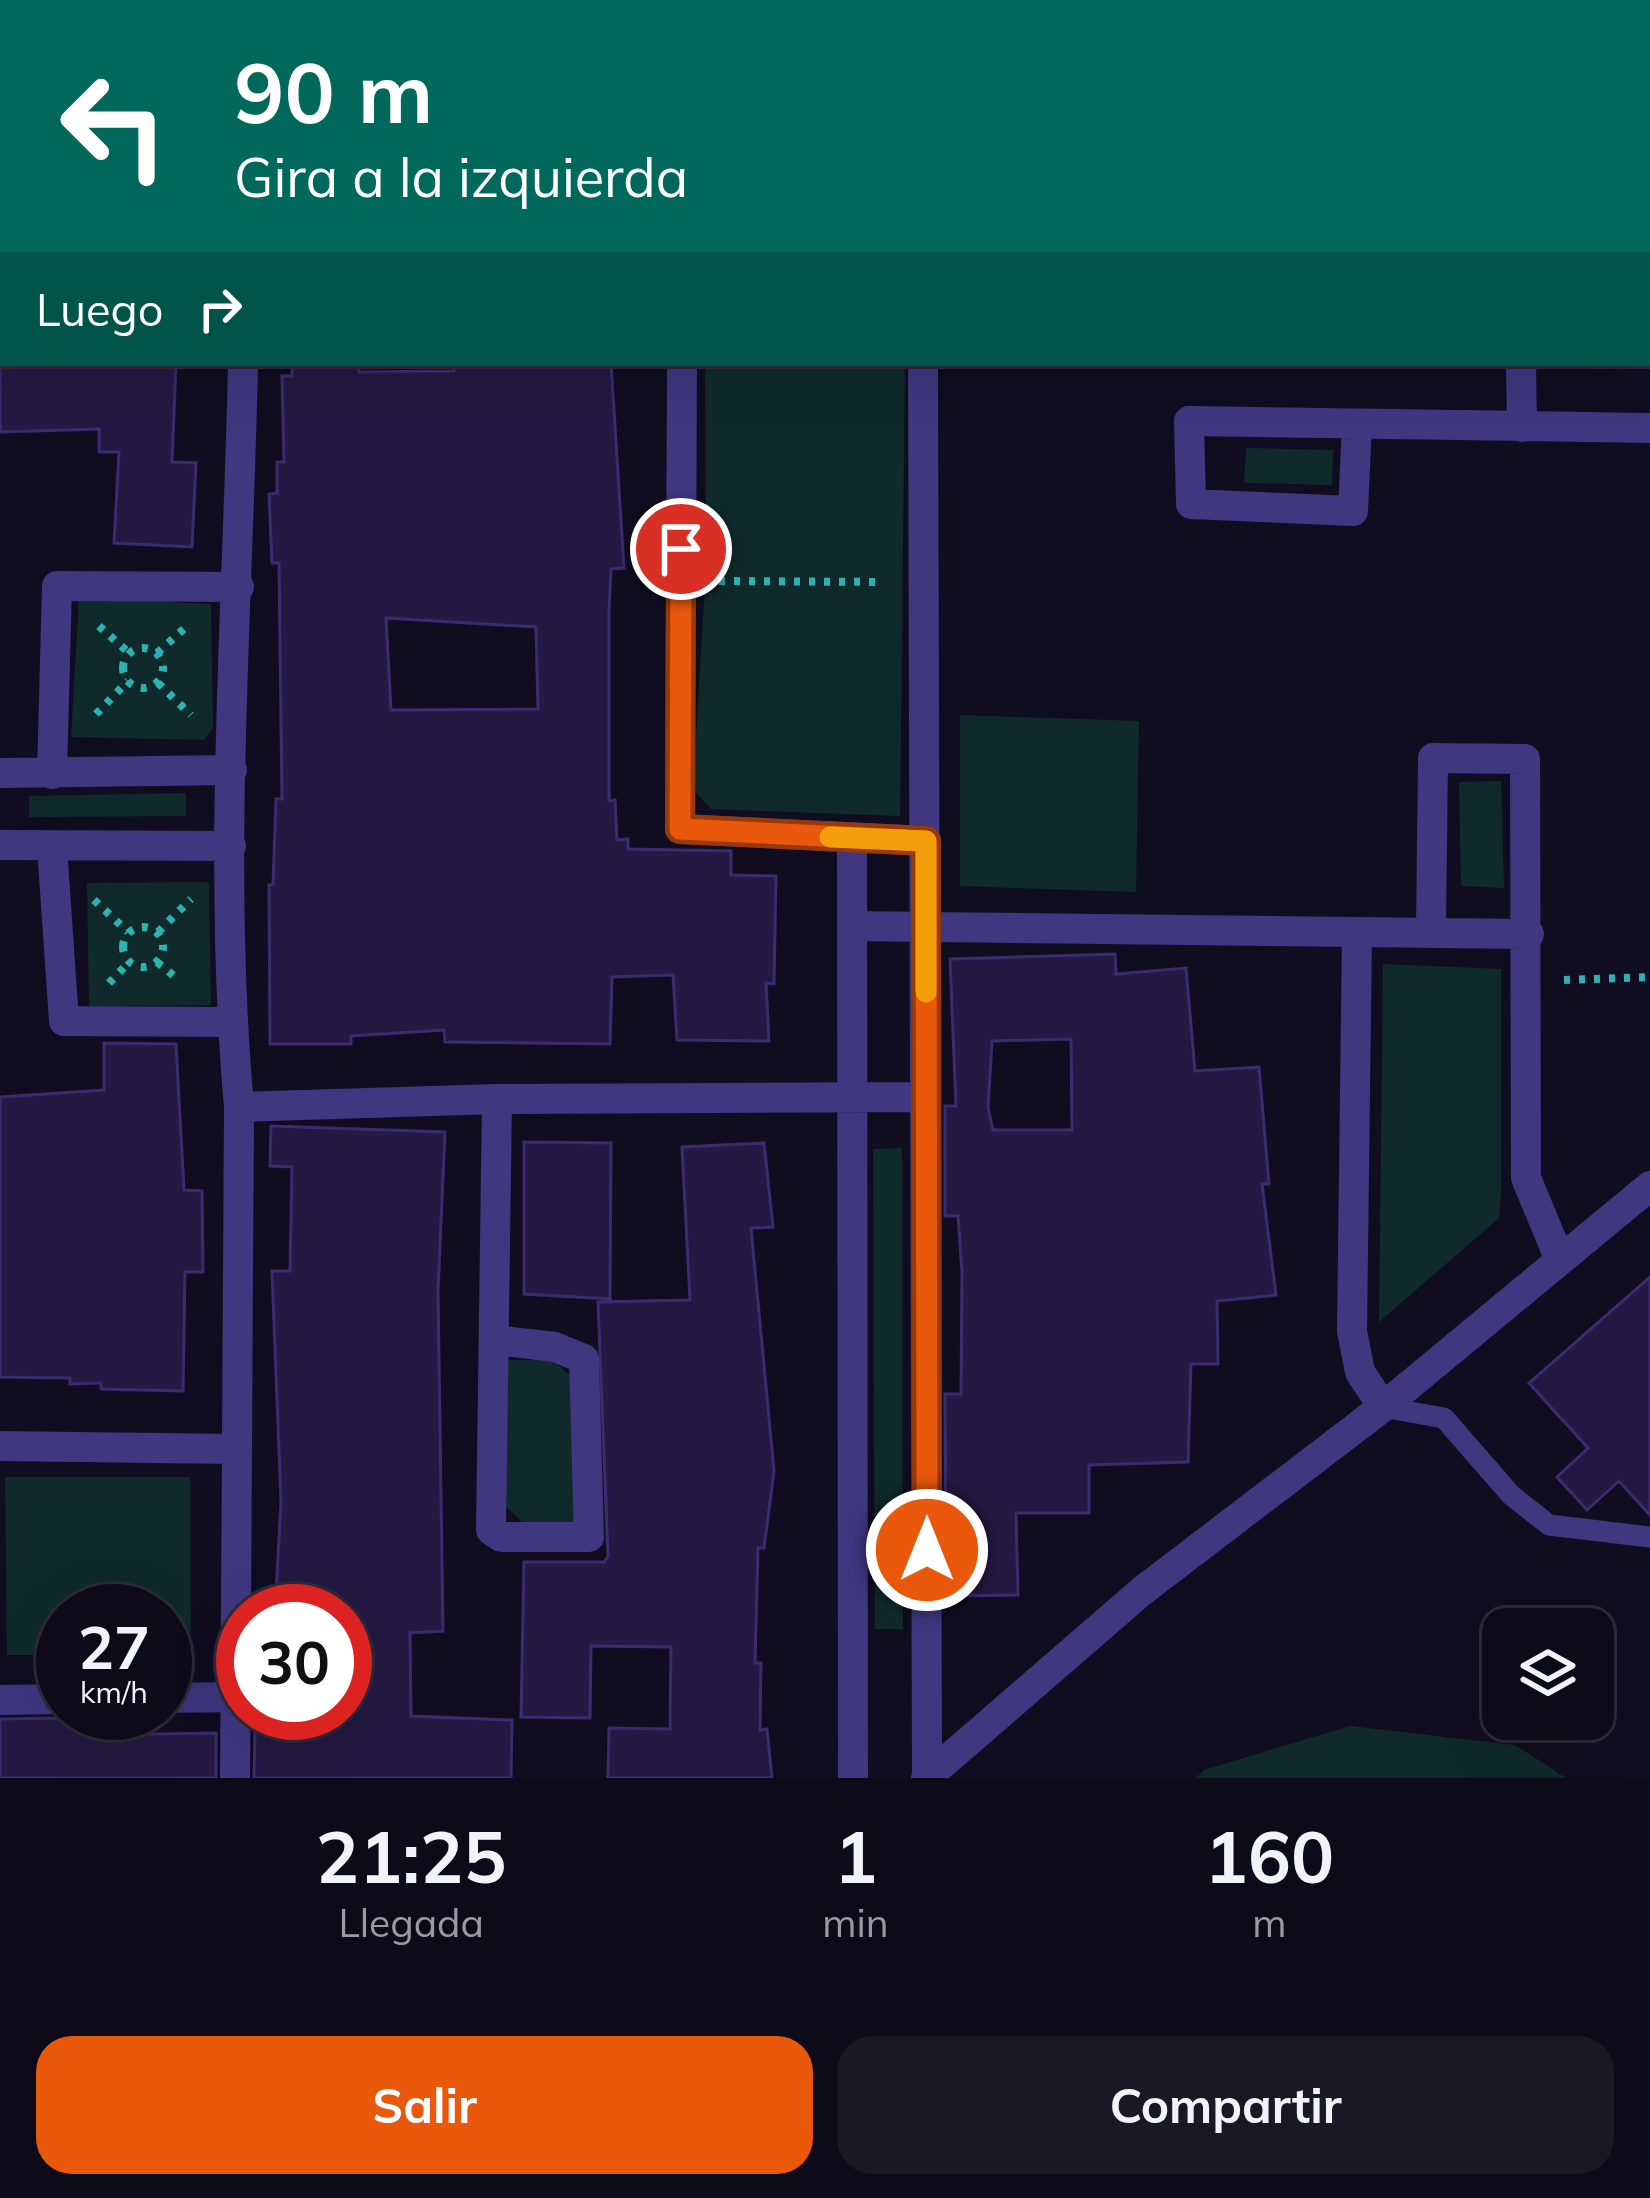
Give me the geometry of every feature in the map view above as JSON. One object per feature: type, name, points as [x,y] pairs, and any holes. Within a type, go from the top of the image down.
[{"type":"street","points":[[236,1584],[239,1107],[231,1022],[230,847],[243,366]]},
{"type":"street","points":[[682,366],[680,829],[926,841]]},
{"type":"street","points":[[923,366],[927,1777]]},
{"type":"street","points":[[1521,366],[1522,427]]},
{"type":"street","points":[[1357,424],[1353,511],[1190,503],[1189,421],[1650,428]]},
{"type":"street","points":[[52,774],[57,586],[239,587]]},
{"type":"street","points":[[1431,930],[1432,758],[1525,758],[1526,1178],[1560,1259]]},
{"type":"street","points":[[0,773],[232,770]]},
{"type":"street","points":[[852,837],[853,1778]]},
{"type":"street","points":[[0,845],[230,847]]},
{"type":"street","points":[[52,847],[64,1021],[231,1022]]},
{"type":"street","points":[[852,926],[1529,934]]},
{"type":"street","points":[[1357,934],[1352,1330],[1360,1372],[1383,1407]]},
{"type":"street","points":[[239,1107],[497,1099],[926,1096]]},
{"type":"street","points":[[494,1340],[555,1347],[584,1359],[589,1537],[501,1537],[491,1530],[497,1099]]},
{"type":"street","points":[[927,1777],[1142,1591],[1383,1407],[1650,1186]]},
{"type":"street","points":[[0,1446],[234,1449]]},
{"type":"street","points":[[0,1700],[36,1699]]},
{"type":"street","points":[[236,1740],[236,1778]]},
{"type":"lane","points":[[1383,1407],[1444,1418],[1511,1495],[1550,1525],[1650,1537]]},
{"type":"path","points":[[714,581],[897,582]]},
{"type":"path","points":[[148,648],[164,668],[158,683],[142,688],[128,681],[123,672],[129,653],[148,648]]},
{"type":"path","points":[[88,722],[128,681]]},
{"type":"path","points":[[158,683],[206,728]]},
{"type":"path","points":[[158,932],[206,885]]},
{"type":"path","points":[[90,896],[128,932]]},
{"type":"path","points":[[143,926],[158,932],[164,952],[149,967],[129,962],[122,947],[128,932],[143,926]]},
{"type":"path","points":[[1527,980],[1650,977]]},
{"type":"green space","points":[[705,366],[905,366],[900,816],[711,809],[693,789],[706,567]]},
{"type":"green space","points":[[1246,448],[1333,450],[1332,485],[1244,483]]},
{"type":"green space","points":[[79,598],[211,604],[213,728],[204,740],[71,737]]},
{"type":"green space","points":[[960,715],[1139,721],[1136,892],[960,886]]},
{"type":"green space","points":[[1501,781],[1504,888],[1461,886],[1459,782]]},
{"type":"green space","points":[[186,793],[186,816],[29,817],[29,796]]},
{"type":"green space","points":[[209,882],[211,1005],[89,1006],[87,883]]},
{"type":"green space","points":[[1383,964],[1501,969],[1501,1192],[1499,1218],[1379,1322]]},
{"type":"green space","points":[[902,1148],[903,1629],[875,1629],[873,1149]]},
{"type":"green space","points":[[504,1360],[553,1360],[573,1378],[574,1524],[523,1523],[505,1506]]},
{"type":"green space","points":[[5,1477],[190,1477],[191,1584],[36,1584],[36,1655],[7,1655]]},
{"type":"green space","points":[[1350,1726],[1515,1745],[1566,1778],[1196,1778],[1204,1770]]},
{"type":"building","points":[[0,366],[176,366],[172,462],[196,463],[192,547],[114,543],[119,452],[99,452],[99,429],[0,432]]},
{"type":"building","points":[[292,366],[359,366],[359,372],[454,371],[454,366],[611,366],[624,568],[611,569],[609,610],[609,801],[615,800],[617,840],[628,839],[628,849],[731,851],[731,875],[776,876],[774,984],[766,983],[769,1041],[677,1040],[673,975],[612,977],[610,1044],[445,1042],[444,1030],[351,1036],[351,1044],[270,1044],[269,885],[273,885],[276,799],[282,799],[279,563],[272,563],[269,494],[277,493],[277,462],[284,462],[282,376],[292,376]],"holes":[[[386,618],[536,627],[538,709],[391,710]]]},
{"type":"building","points":[[1115,954],[1116,974],[1186,968],[1195,1071],[1259,1067],[1269,1184],[1262,1184],[1276,1295],[1217,1301],[1218,1364],[1191,1364],[1188,1462],[1089,1465],[1089,1513],[1016,1513],[1018,1595],[946,1596],[945,1394],[961,1394],[962,1272],[958,1216],[945,1216],[945,1106],[956,1106],[950,959]],"holes":[[[1071,1039],[1072,1130],[993,1130],[988,1108],[992,1041]]]},
{"type":"building","points":[[104,1043],[176,1044],[184,1190],[202,1191],[203,1272],[185,1272],[183,1391],[101,1389],[101,1383],[70,1384],[70,1378],[0,1377],[0,1097],[104,1090]]},
{"type":"building","points":[[271,1126],[445,1132],[438,1291],[443,1631],[410,1633],[411,1716],[512,1720],[511,1778],[254,1778],[255,1740],[372,1740],[372,1584],[276,1584],[281,1502],[272,1271],[290,1271],[292,1167],[270,1166]]},
{"type":"building","points":[[524,1142],[611,1143],[610,1299],[524,1294]]},
{"type":"building","points":[[764,1143],[773,1227],[751,1228],[774,1471],[764,1548],[758,1548],[755,1663],[761,1663],[760,1730],[767,1729],[772,1778],[608,1778],[609,1728],[670,1729],[671,1647],[591,1646],[590,1718],[521,1717],[524,1562],[604,1562],[608,1557],[598,1302],[690,1300],[682,1147]]},
{"type":"building","points":[[1650,1277],[1650,1515],[1619,1481],[1587,1510],[1557,1477],[1588,1448],[1529,1383]]},
{"type":"building","points":[[36,1718],[36,1740],[192,1740],[192,1733],[216,1733],[216,1778],[0,1778],[0,1719]]},
{"type":"slow traffic","points":[[830,837],[926,841],[926,992]]},
{"type":"route","points":[[681,549],[680,829],[926,841],[927,1550]]}]
